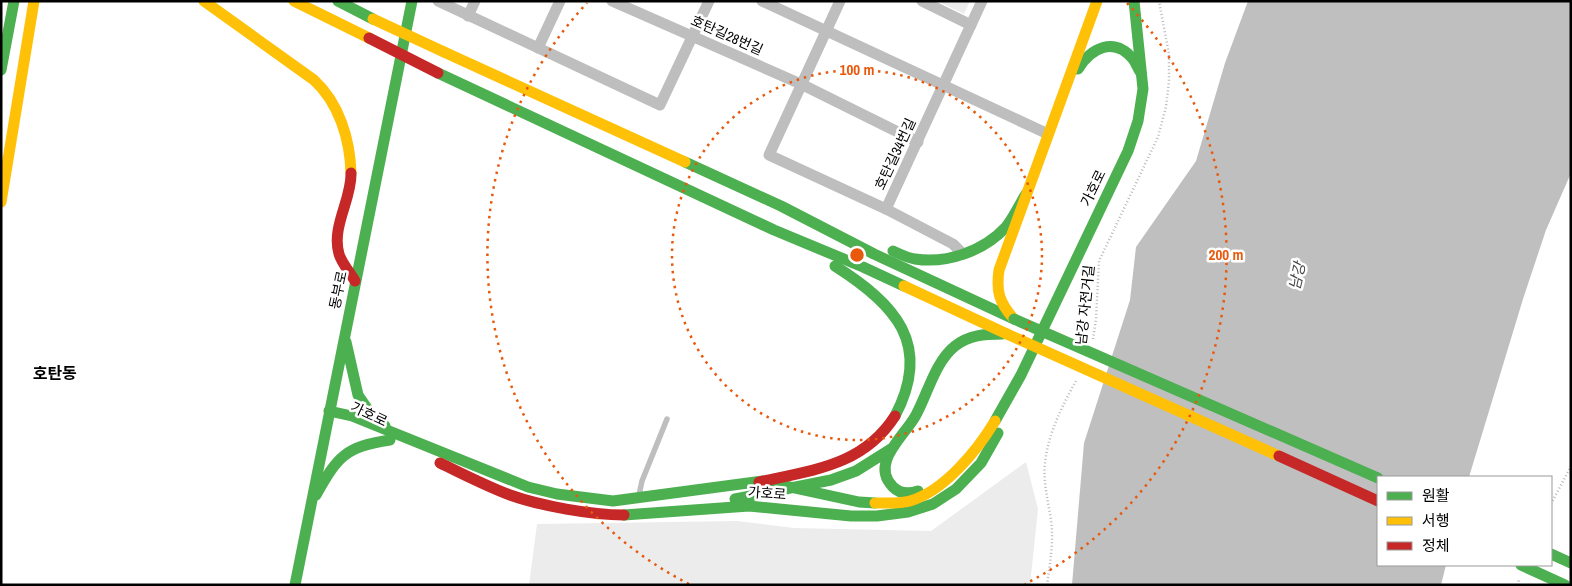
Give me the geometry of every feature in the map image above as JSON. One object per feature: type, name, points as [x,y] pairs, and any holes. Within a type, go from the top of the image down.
[{"type":"main road","points":[[1,70],[14,1]]},
{"type":"main road","points":[[1,202],[34,1]]},
{"type":"main road","points":[[204,1],[314,80],[326,91],[334,105],[352,170],[351,185],[338,236],[338,252],[355,281]]},
{"type":"main road","points":[[294,1],[438,73],[774,230],[863,267],[1377,501]]},
{"type":"main road","points":[[338,1],[444,52],[781,206],[874,254],[1014,319],[1377,478]]},
{"type":"main road","name":"동부로","points":[[294,585],[412,1]]},
{"type":"main road","points":[[1014,319],[1001,304],[996,288],[1000,264],[1097,1]]},
{"type":"main road","name":"가호로","points":[[390,436],[528,487],[557,494],[613,502],[759,482],[793,487],[859,502],[908,502],[925,495],[948,478],[973,452],[993,424],[1021,375],[1128,151],[1138,121],[1143,89],[1134,1]]},
{"type":"main road","points":[[1058,106],[1082,59],[1093,50],[1105,46],[1121,49],[1132,58],[1142,76]]},
{"type":"main road","points":[[781,206],[914,259],[942,259],[976,250],[992,241],[1007,226],[1026,194]]},
{"type":"main road","points":[[759,482],[834,464],[857,454],[880,437],[898,412],[909,382],[911,357],[905,335],[890,311],[872,292],[851,276],[774,230]]},
{"type":"main road","points":[[308,510],[334,462],[350,449],[390,436],[358,395],[344,333]]},
{"type":"main road","points":[[948,478],[930,488],[913,493],[900,492],[892,487],[884,476],[885,462],[892,448],[915,418],[945,356],[960,342],[972,335],[987,333],[1007,334]]},
{"type":"main road","name":"가호로","points":[[329,411],[352,416],[511,495],[545,505],[611,515],[749,506],[851,516],[877,516],[908,512],[933,504],[956,489],[981,463],[1004,423],[1021,375]]},
{"type":"main road","points":[[684,510],[831,480],[856,471],[892,448]]},
{"type":"main road","points":[[1552,554],[1571,563]]},
{"type":"main road","points":[[1523,566],[1565,585]]},
{"type":"street","points":[[438,1],[660,105],[709,1]]},
{"type":"street","points":[[468,16],[475,1]]},
{"type":"street","points":[[538,48],[560,1]]},
{"type":"street","name":"호탄길28번길","points":[[612,1],[803,85],[918,142]]},
{"type":"street","points":[[762,1],[1048,134]]},
{"type":"street","points":[[840,1],[803,85],[769,155],[886,209]]},
{"type":"street","points":[[922,1],[971,25]]},
{"type":"street","name":"호탄길34번길","points":[[963,254],[953,244],[886,209],[982,1]]},
{"type":"lane","points":[[643,514],[638,499],[642,481],[666,419]]},
{"type":"path","name":"남강 자전거길","points":[[1093,344],[1099,261],[1158,137],[1166,107],[1170,81],[1169,54],[1159,1]]},
{"type":"path","points":[[1047,585],[1052,551],[1051,522],[1044,485],[1045,462],[1049,442],[1064,404],[1078,379]]},
{"type":"path","points":[[1552,502],[1571,466]]},
{"type":"shaded area","points":[[937,1],[970,1],[964,14]]},
{"type":"shaded area","points":[[1026,462],[1038,509],[1030,585],[529,585],[537,524],[737,521],[794,528],[931,531]]},
{"type":"water","name":"남강","points":[[1248,1],[1571,1],[1571,173],[1546,230],[1469,476],[1377,476],[1377,566],[1446,566],[1441,585],[1072,585],[1084,443],[1130,300],[1136,247],[1196,161],[1225,63]]},
{"type":"traffic: fast","points":[[1,70],[14,1]]},
{"type":"traffic: fast","points":[[338,1],[373,19]]},
{"type":"traffic: fast","points":[[295,585],[412,1]]},
{"type":"traffic: fast","points":[[995,421],[1021,375],[1128,151],[1138,121],[1143,89],[1134,1]]},
{"type":"traffic: fast","points":[[1078,69],[1089,55],[1103,47],[1111,47],[1126,52],[1133,59],[1141,73]]},
{"type":"traffic: fast","points":[[438,73],[774,230],[904,286]]},
{"type":"traffic: fast","points":[[685,162],[781,206],[874,254],[1014,319]]},
{"type":"traffic: fast","points":[[893,251],[909,258],[927,260],[952,257],[976,249],[987,243],[1006,227],[1026,194]]},
{"type":"traffic: fast","points":[[835,266],[875,295],[902,328],[909,347],[910,368],[906,390],[895,416]]},
{"type":"traffic: fast","points":[[1014,319],[1377,478]]},
{"type":"traffic: fast","points":[[918,491],[908,493],[899,491],[893,487],[887,478],[885,469],[891,450],[916,415],[937,369],[948,353],[960,342],[972,337],[1002,334]]},
{"type":"traffic: fast","points":[[346,342],[358,395],[371,414],[385,426]]},
{"type":"traffic: fast","points":[[329,411],[352,416],[528,487],[557,494],[613,501],[763,481],[859,502],[875,503]]},
{"type":"traffic: fast","points":[[624,515],[749,506],[851,516],[877,516],[908,512],[933,504],[956,489],[981,463],[998,433]]},
{"type":"traffic: fast","points":[[316,495],[337,462],[344,456],[363,446],[390,440]]},
{"type":"traffic: fast","points":[[735,499],[831,480],[856,471],[891,449]]},
{"type":"traffic: fast","points":[[1552,554],[1571,563]]},
{"type":"traffic: fast","points":[[1523,566],[1565,585]]},
{"type":"traffic: slow","points":[[1,202],[34,1]]},
{"type":"traffic: slow","points":[[204,1],[314,80],[323,89],[342,122],[348,147],[351,173]]},
{"type":"traffic: slow","points":[[294,1],[369,38]]},
{"type":"traffic: slow","points":[[1013,318],[1004,307],[998,290],[999,270],[1097,1]]},
{"type":"traffic: slow","points":[[373,19],[444,52]]},
{"type":"traffic: slow","points":[[444,52],[685,162]]},
{"type":"traffic: slow","points":[[904,286],[1007,334]]},
{"type":"traffic: slow","points":[[1007,334],[1279,456]]},
{"type":"traffic: slow","points":[[875,503],[910,501],[923,496],[935,488],[959,469],[979,445],[995,421]]},
{"type":"traffic: jam","points":[[369,38],[438,73]]},
{"type":"traffic: jam","points":[[351,173],[337,244],[340,258],[355,281]]},
{"type":"traffic: jam","points":[[759,482],[817,469],[852,456],[868,446],[882,433],[895,416]]},
{"type":"traffic: jam","points":[[1279,456],[1377,501]]},
{"type":"traffic: jam","points":[[440,463],[492,488],[522,499],[582,512],[624,515]]},
{"type":"district","name":"호탄동","points":[[55,373]]}]
